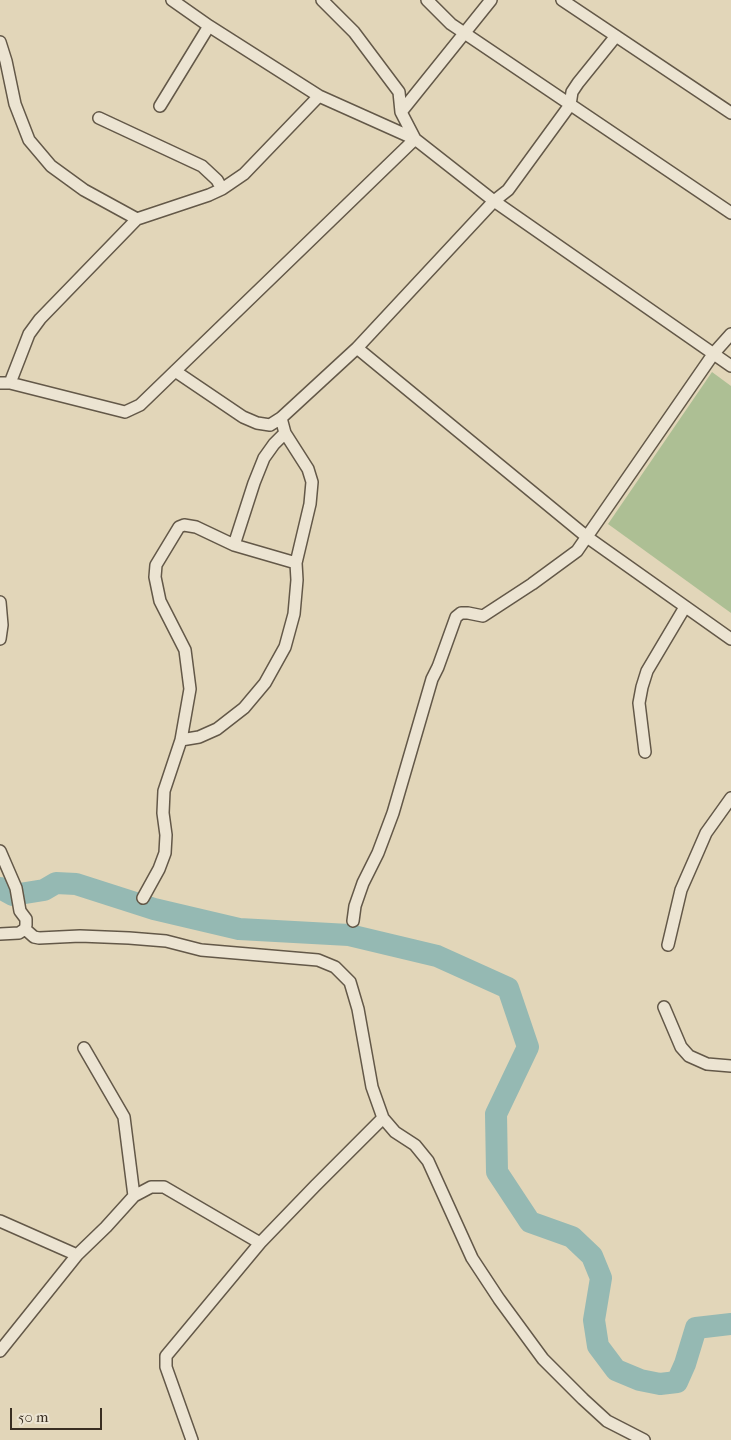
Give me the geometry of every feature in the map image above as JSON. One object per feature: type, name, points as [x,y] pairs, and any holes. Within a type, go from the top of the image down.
[{"type":"street","points":[[172,0],[209,26],[319,96],[415,139],[494,201],[731,366]]},
{"type":"street","points":[[322,0],[354,32],[399,92],[401,112],[415,139]]},
{"type":"street","points":[[427,0],[451,24],[731,213]]},
{"type":"street","points":[[401,112],[491,0]]},
{"type":"street","points":[[562,0],[731,113]]},
{"type":"street","points":[[160,106],[209,26]]},
{"type":"street","points":[[175,371],[243,417],[257,423],[270,425],[281,418],[357,348],[494,201],[508,190],[570,105],[572,92],[578,83],[616,36]]},
{"type":"street","points":[[0,42],[15,104],[29,140],[51,166],[84,190],[137,219]]},
{"type":"street","points":[[319,96],[244,174],[222,189],[137,219],[40,319],[29,334],[5,383],[125,412],[140,405],[415,139]]},
{"type":"street","points":[[99,118],[202,166],[217,180],[222,189]]},
{"type":"street","points":[[353,921],[355,906],[363,883],[378,853],[393,813],[429,686],[456,617],[468,613],[483,616],[532,584],[577,551],[714,354],[731,334]]},
{"type":"street","points":[[357,348],[587,537],[731,639]]},
{"type":"street","points":[[182,740],[199,737],[217,729],[244,708],[265,683],[286,647],[292,622],[297,580],[296,563],[310,504],[312,482],[308,469],[285,433],[281,418]]},
{"type":"street","points":[[234,545],[264,458],[285,433]]},
{"type":"street","points":[[143,898],[159,869],[164,852],[166,835],[163,813],[164,791],[182,740],[190,690],[185,650],[160,601],[155,577],[156,565],[179,527],[184,524],[196,527],[234,545],[296,563]]},
{"type":"street","points":[[0,602],[2,625],[0,639]]},
{"type":"street","points":[[645,752],[640,703],[642,687],[647,671],[685,607]]},
{"type":"street","points":[[668,945],[684,882],[706,833],[731,798]]},
{"type":"street","points":[[0,851],[16,888],[20,911],[26,919],[25,929]]},
{"type":"street","points":[[0,934],[19,933],[25,929]]},
{"type":"street","points":[[25,929],[34,937],[39,938],[80,936],[166,941],[202,950],[318,960],[335,967],[350,982],[356,1000],[372,1086],[383,1118],[395,1132],[415,1145],[428,1161],[472,1258],[543,1359],[607,1421],[644,1440]]},
{"type":"street","points":[[664,1007],[681,1047],[689,1056],[707,1064],[731,1066]]},
{"type":"street","points":[[84,1048],[124,1116],[134,1196]]},
{"type":"street","points":[[192,1440],[166,1367],[166,1356],[172,1346],[260,1243],[383,1118]]},
{"type":"street","points":[[0,1351],[77,1255],[106,1228],[134,1196],[151,1187],[164,1187],[260,1243]]},
{"type":"street","points":[[0,1221],[77,1255]]},
{"type":"green space","points":[[712,372],[731,386],[731,613],[608,524]]},
{"type":"waterway","points":[[0,888],[13,895],[44,890],[56,883],[76,884],[154,909],[239,929],[349,935],[437,956],[508,988],[528,1047],[496,1114],[497,1172],[530,1222],[572,1237],[592,1256],[601,1278],[594,1320],[598,1346],[616,1370],[640,1380],[660,1384],[677,1382],[685,1364],[696,1328],[731,1324]]}]
